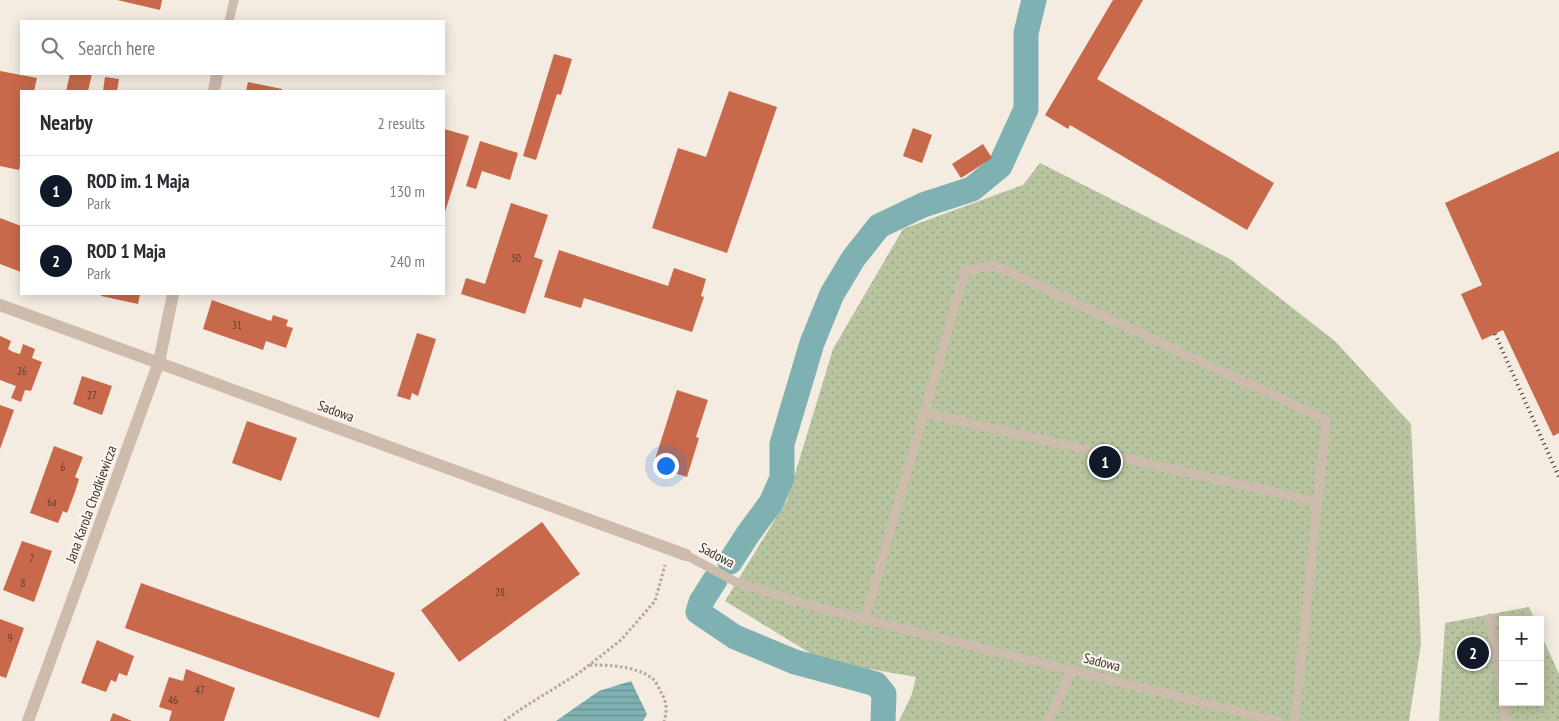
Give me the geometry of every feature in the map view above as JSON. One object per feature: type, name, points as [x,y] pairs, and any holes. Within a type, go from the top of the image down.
[{"type":"street","points":[[214,90],[218,75]]},
{"type":"street","name":"Jana Karola Chodkiewicza","points":[[28,721],[159,362],[173,295]]},
{"type":"street","name":"Sadowa","points":[[0,305],[686,555]]},
{"type":"lane","points":[[229,20],[234,0]]},
{"type":"lane","points":[[865,619],[965,271],[994,266],[1326,420],[1295,721]]},
{"type":"lane","points":[[925,412],[1318,502]]},
{"type":"lane","name":"Sadowa","points":[[686,555],[738,583],[819,608],[1277,721]]},
{"type":"lane","points":[[1490,618],[1499,675]]},
{"type":"lane","points":[[1048,721],[1072,670]]},
{"type":"lane","points":[[1504,706],[1506,721]]},
{"type":"path","points":[[504,721],[590,665],[621,640],[655,601],[670,549]]},
{"type":"path","points":[[590,665],[612,665],[636,671],[653,679],[665,699],[666,716],[664,721]]},
{"type":"green space","points":[[1040,163],[1230,259],[1336,342],[1411,424],[1421,644],[1409,721],[899,721],[912,694],[916,677],[823,661],[725,601],[787,500],[833,349],[903,229],[1023,185]]},
{"type":"green space","points":[[1529,607],[1533,616],[1499,616],[1499,706],[1544,706],[1544,641],[1559,674],[1559,721],[1439,721],[1445,623]]},
{"type":"water","points":[[631,681],[647,714],[643,721],[556,721],[599,691]]},
{"type":"building","points":[[117,0],[162,0],[160,10]]},
{"type":"building","points":[[1113,0],[1143,0],[1097,79],[1274,183],[1247,230],[1070,125],[1068,129],[1045,115]]},
{"type":"building","points":[[554,54],[572,59],[561,95],[557,94],[536,160],[523,156]]},
{"type":"building","points":[[0,71],[37,78],[34,90],[20,90],[19,170],[0,166]]},
{"type":"building","points":[[70,75],[92,75],[88,90],[66,90]]},
{"type":"building","points":[[105,77],[119,79],[117,90],[103,90]]},
{"type":"building","points":[[248,82],[282,89],[282,90],[246,90]]},
{"type":"building","points":[[729,91],[777,107],[727,253],[652,228],[678,148],[706,157]]},
{"type":"building","points":[[913,128],[932,135],[922,163],[903,156]]},
{"type":"building","points":[[445,129],[469,136],[445,212]]},
{"type":"building","points":[[480,141],[518,153],[510,180],[482,171],[476,189],[466,186]]},
{"type":"building","points":[[983,144],[992,158],[961,178],[952,164]]},
{"type":"building","points":[[1559,151],[1559,433],[1553,436],[1503,330],[1482,340],[1461,294],[1482,285],[1445,203]]},
{"type":"building","points":[[511,203],[548,215],[534,257],[543,260],[525,314],[461,294],[466,278],[485,284]]},
{"type":"building","points":[[0,218],[20,226],[20,272],[0,264]]},
{"type":"building","points":[[559,250],[668,286],[674,268],[706,279],[701,296],[704,297],[692,332],[584,298],[581,308],[544,297]]},
{"type":"building","points":[[101,295],[140,295],[138,304]]},
{"type":"building","points":[[212,300],[271,321],[273,315],[288,320],[286,326],[293,328],[286,348],[266,341],[263,350],[203,329]]},
{"type":"building","points":[[417,333],[436,339],[418,396],[412,393],[410,400],[397,396]]},
{"type":"building","points":[[0,336],[11,341],[8,349],[13,352],[20,354],[23,344],[35,349],[32,358],[42,362],[31,391],[25,390],[21,402],[11,398],[16,386],[0,380]]},
{"type":"building","points":[[82,376],[112,386],[102,415],[73,404]]},
{"type":"building","points":[[677,390],[708,400],[696,437],[699,438],[687,477],[653,466]]},
{"type":"building","points":[[0,405],[14,410],[0,449]]},
{"type":"building","points":[[247,421],[297,438],[281,481],[232,463]]},
{"type":"building","points":[[54,446],[83,457],[75,477],[79,479],[75,492],[67,513],[63,511],[58,523],[30,513]]},
{"type":"building","points":[[542,522],[580,574],[459,662],[421,610]]},
{"type":"building","points":[[22,541],[52,551],[34,602],[3,590]]},
{"type":"building","points":[[141,583],[395,673],[379,718],[125,628]]},
{"type":"building","points":[[0,619],[24,628],[6,678],[0,676]]},
{"type":"building","points":[[97,640],[134,656],[127,676],[119,673],[116,682],[111,680],[106,692],[81,683]]},
{"type":"building","points":[[186,669],[235,688],[224,721],[169,721],[172,711],[159,707],[169,677],[183,681]]},
{"type":"building","points":[[113,713],[132,721],[110,721]]},
{"type":"waterway","points":[[730,562],[771,503],[782,478],[782,444],[812,343],[832,294],[853,259],[879,226],[923,205],[972,189],[1000,166],[1026,109],[1026,33],[1034,0]]},
{"type":"waterway","points":[[715,580],[701,602],[698,612],[735,637],[795,662],[876,684],[884,694],[883,721]]},
{"type":"railway","points":[[1495,334],[1559,477]]},
{"type":"place","name":"ROD im. 1 Maja","points":[[1105,462]]},
{"type":"place","name":"ROD 1 Maja","points":[[1473,653]]}]
